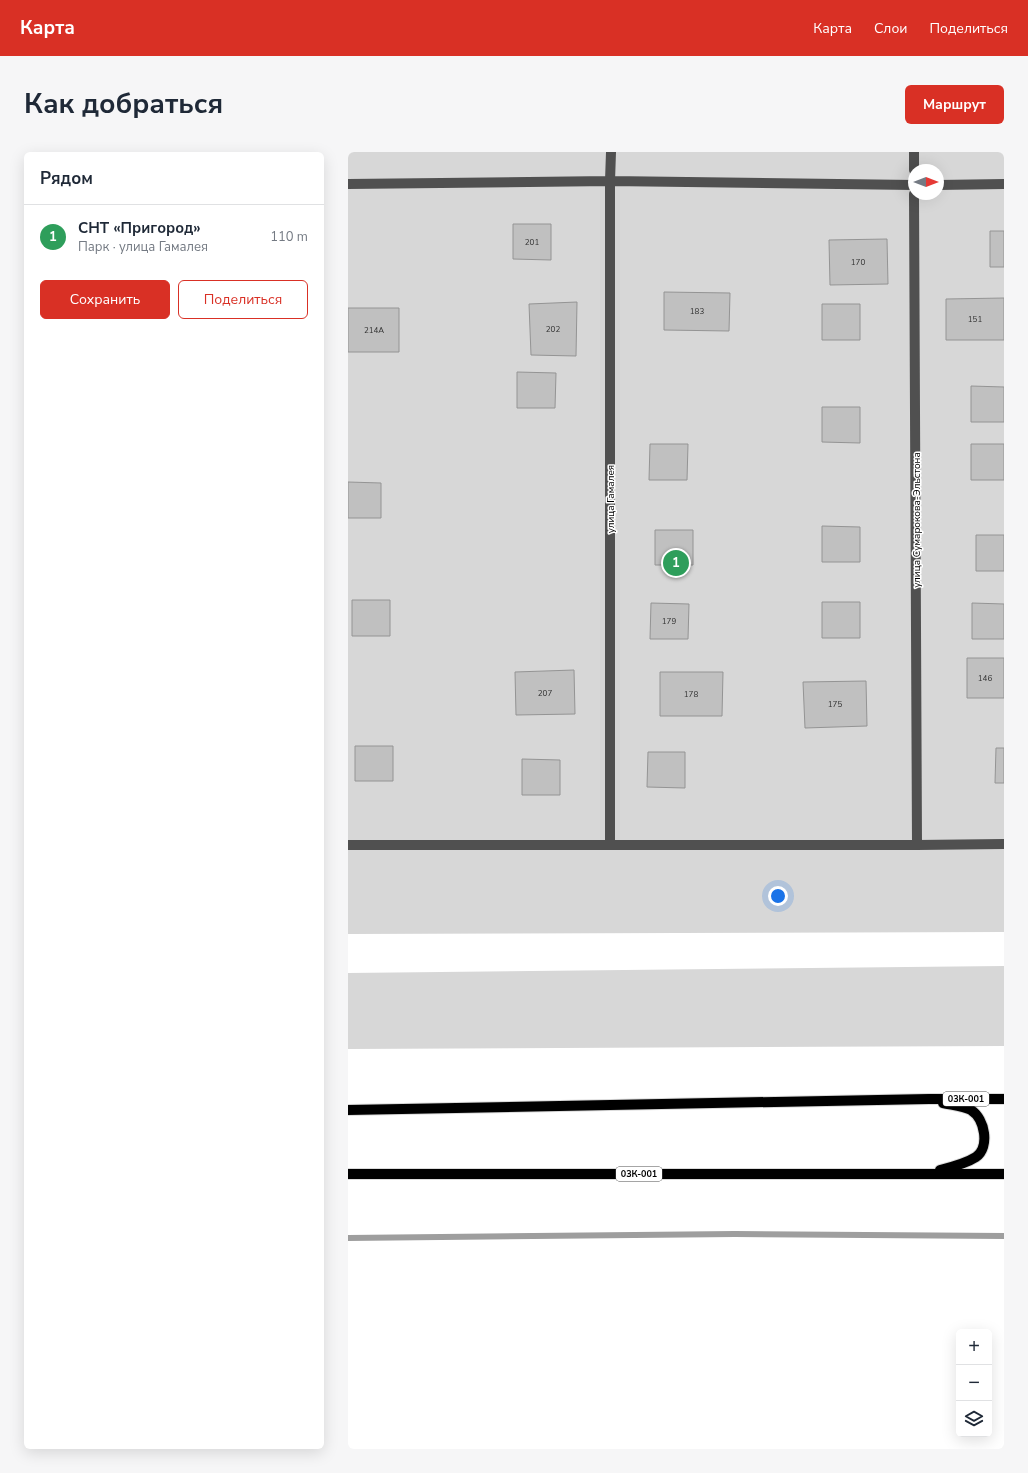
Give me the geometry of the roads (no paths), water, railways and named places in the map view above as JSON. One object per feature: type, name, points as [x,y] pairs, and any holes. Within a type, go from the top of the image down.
[{"type":"main road","name":"03К-001","points":[[929,1100],[970,1110],[979,1118],[983,1128],[982,1149],[976,1156],[962,1164],[931,1173]]},
{"type":"main road","name":"03К-001","points":[[348,1110],[1004,1100]]},
{"type":"main road","name":"03К-001","points":[[348,1174],[1004,1174]]},
{"type":"street","name":"улица Гамалея","points":[[610,845],[611,152]]},
{"type":"street","points":[[914,152],[914,164]]},
{"type":"street","points":[[348,184],[610,181],[908,185]]},
{"type":"street","points":[[944,185],[1004,184]]},
{"type":"street","name":"улица Сумарокова-Эльстона","points":[[914,200],[918,845]]},
{"type":"street","points":[[348,845],[1004,844]]},
{"type":"waterway","points":[[348,1238],[735,1234],[1004,1236]]},
{"type":"place","name":"СНТ «Пригород»","points":[[676,563]]}]
